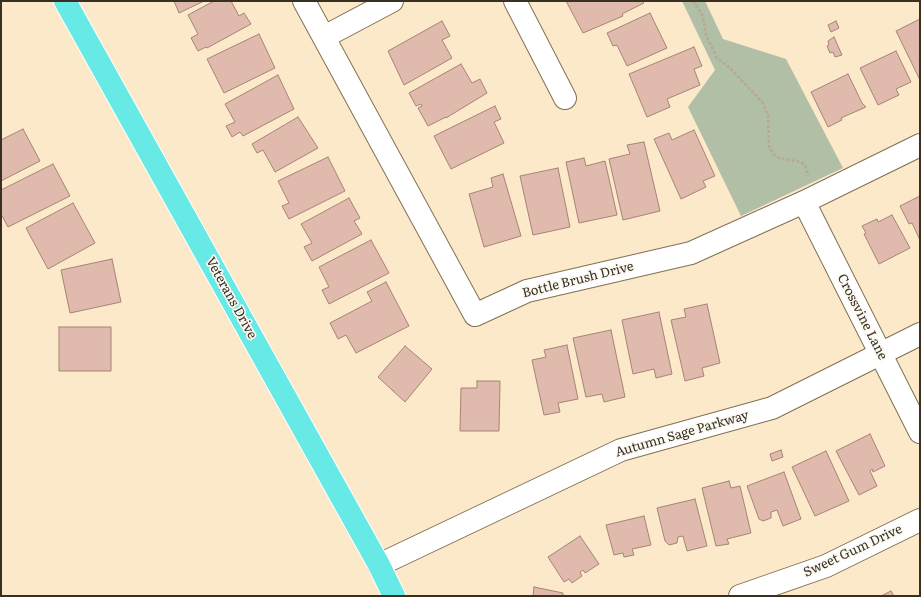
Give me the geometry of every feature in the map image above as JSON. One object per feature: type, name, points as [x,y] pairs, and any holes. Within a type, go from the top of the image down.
[{"type":"main road","name":"Veterans Drive","points":[[65,1],[379,565],[394,596]]},
{"type":"street","name":"Bottle Brush Drive","points":[[304,1],[475,315],[526,291],[690,253],[804,202],[920,145]]},
{"type":"street","points":[[324,37],[392,1]]},
{"type":"street","points":[[515,1],[565,98]]},
{"type":"street","name":"Crossvine Lane","points":[[804,202],[920,432]]},
{"type":"street","name":"Autumn Sage Parkway","points":[[379,565],[621,450],[772,408],[920,334]]},
{"type":"street","name":"Sweet Gum Drive","points":[[740,596],[826,566],[920,520]]},
{"type":"path","points":[[693,1],[701,13],[706,35],[717,58],[730,68],[762,102],[768,115],[769,146],[773,154],[779,158],[801,162],[804,165],[808,176]]},
{"type":"green space","points":[[682,1],[705,1],[723,39],[786,59],[843,168],[741,216],[688,107],[715,70]]},
{"type":"building","points":[[174,1],[204,1],[179,13]]},
{"type":"building","points":[[214,1],[231,1],[239,16],[244,13],[251,24],[207,48],[206,47],[198,51],[191,38],[198,34],[188,15]]},
{"type":"building","points":[[566,1],[642,1],[644,3],[622,14],[623,16],[583,33]]},
{"type":"building","points":[[650,13],[667,48],[627,66],[617,45],[613,46],[607,33]]},
{"type":"building","points":[[920,19],[920,80],[896,31]]},
{"type":"building","points":[[442,21],[450,36],[442,40],[452,58],[404,85],[388,51]]},
{"type":"building","points":[[836,21],[839,28],[831,32],[828,25]]},
{"type":"building","points":[[259,34],[275,68],[224,93],[207,59]]},
{"type":"building","points":[[834,37],[842,55],[835,57],[833,52],[830,53],[827,46],[829,45],[828,41]]},
{"type":"building","points":[[694,47],[702,66],[694,69],[700,85],[667,99],[670,107],[647,117],[629,74]]},
{"type":"building","points":[[896,51],[911,82],[896,89],[899,95],[878,105],[860,68]]},
{"type":"building","points":[[461,64],[472,83],[480,79],[487,93],[446,118],[428,126],[418,108],[422,106],[421,104],[416,106],[409,93]]},
{"type":"building","points":[[848,74],[862,103],[866,107],[841,118],[842,120],[828,127],[811,92]]},
{"type":"building","points":[[278,75],[294,109],[243,136],[240,132],[232,137],[226,126],[235,122],[225,104]]},
{"type":"building","points":[[495,106],[501,119],[494,122],[504,143],[451,169],[434,136]]},
{"type":"building","points":[[298,117],[318,148],[275,172],[263,150],[257,153],[252,144]]},
{"type":"building","points":[[23,129],[40,161],[1,181],[1,140]]},
{"type":"building","points":[[694,130],[715,176],[703,181],[706,187],[681,199],[654,139],[669,133],[672,140]]},
{"type":"building","points":[[644,142],[660,211],[623,220],[609,159],[630,154],[627,145]]},
{"type":"building","points":[[328,157],[345,191],[289,219],[282,206],[289,203],[278,181]]},
{"type":"building","points":[[584,158],[586,166],[605,161],[617,215],[579,223],[566,162]]},
{"type":"building","points":[[53,164],[70,196],[8,227],[1,214],[1,190]]},
{"type":"building","points":[[558,168],[570,227],[533,235],[520,176]]},
{"type":"building","points":[[503,174],[521,236],[484,247],[469,194],[493,187],[491,178]]},
{"type":"building","points":[[920,196],[920,240],[912,223],[909,224],[900,206]]},
{"type":"building","points":[[349,198],[360,218],[354,221],[362,234],[312,261],[304,247],[312,243],[301,224]]},
{"type":"building","points":[[73,203],[95,243],[48,269],[26,228]]},
{"type":"building","points":[[892,215],[910,248],[879,264],[864,234],[866,233],[862,226],[877,219],[878,222]]},
{"type":"building","points":[[371,240],[389,273],[329,304],[322,290],[329,287],[319,267]]},
{"type":"building","points":[[112,259],[121,302],[70,313],[61,270]]},
{"type":"building","points":[[386,282],[409,326],[356,353],[346,335],[338,339],[330,323],[372,301],[367,292]]},
{"type":"building","points":[[707,304],[720,363],[702,368],[704,376],[685,381],[671,320],[686,317],[684,309]]},
{"type":"building","points":[[659,312],[672,374],[656,378],[654,369],[633,374],[622,320]]},
{"type":"building","points":[[59,327],[111,327],[111,371],[59,371]]},
{"type":"building","points":[[611,330],[625,397],[604,402],[602,394],[586,397],[573,338]]},
{"type":"building","points":[[567,345],[578,399],[558,403],[560,412],[544,415],[532,360],[546,357],[544,350]]},
{"type":"building","points":[[405,346],[432,369],[405,402],[378,377]]},
{"type":"building","points":[[477,381],[500,381],[499,431],[460,431],[461,388],[477,388]]},
{"type":"building","points":[[870,434],[885,466],[873,472],[872,469],[870,471],[877,486],[859,495],[836,451]]},
{"type":"building","points":[[781,450],[783,457],[772,461],[770,454]]},
{"type":"building","points":[[826,451],[849,501],[815,516],[792,467]]},
{"type":"building","points":[[784,472],[801,519],[783,526],[777,510],[771,512],[771,518],[763,521],[759,519],[747,486]]},
{"type":"building","points":[[729,481],[731,488],[740,486],[751,533],[727,539],[729,544],[716,546],[702,488]]},
{"type":"building","points":[[695,499],[707,546],[687,551],[683,536],[678,537],[677,543],[669,545],[665,541],[657,508]]},
{"type":"building","points":[[644,516],[651,545],[632,549],[634,555],[624,557],[623,553],[614,555],[606,525]]},
{"type":"building","points":[[580,536],[599,564],[585,573],[583,570],[580,572],[582,576],[572,583],[569,579],[564,582],[548,557]]},
{"type":"building","points":[[534,587],[563,593],[563,596],[533,596]]},
{"type":"building","points":[[891,591],[894,596],[881,596]]}]
